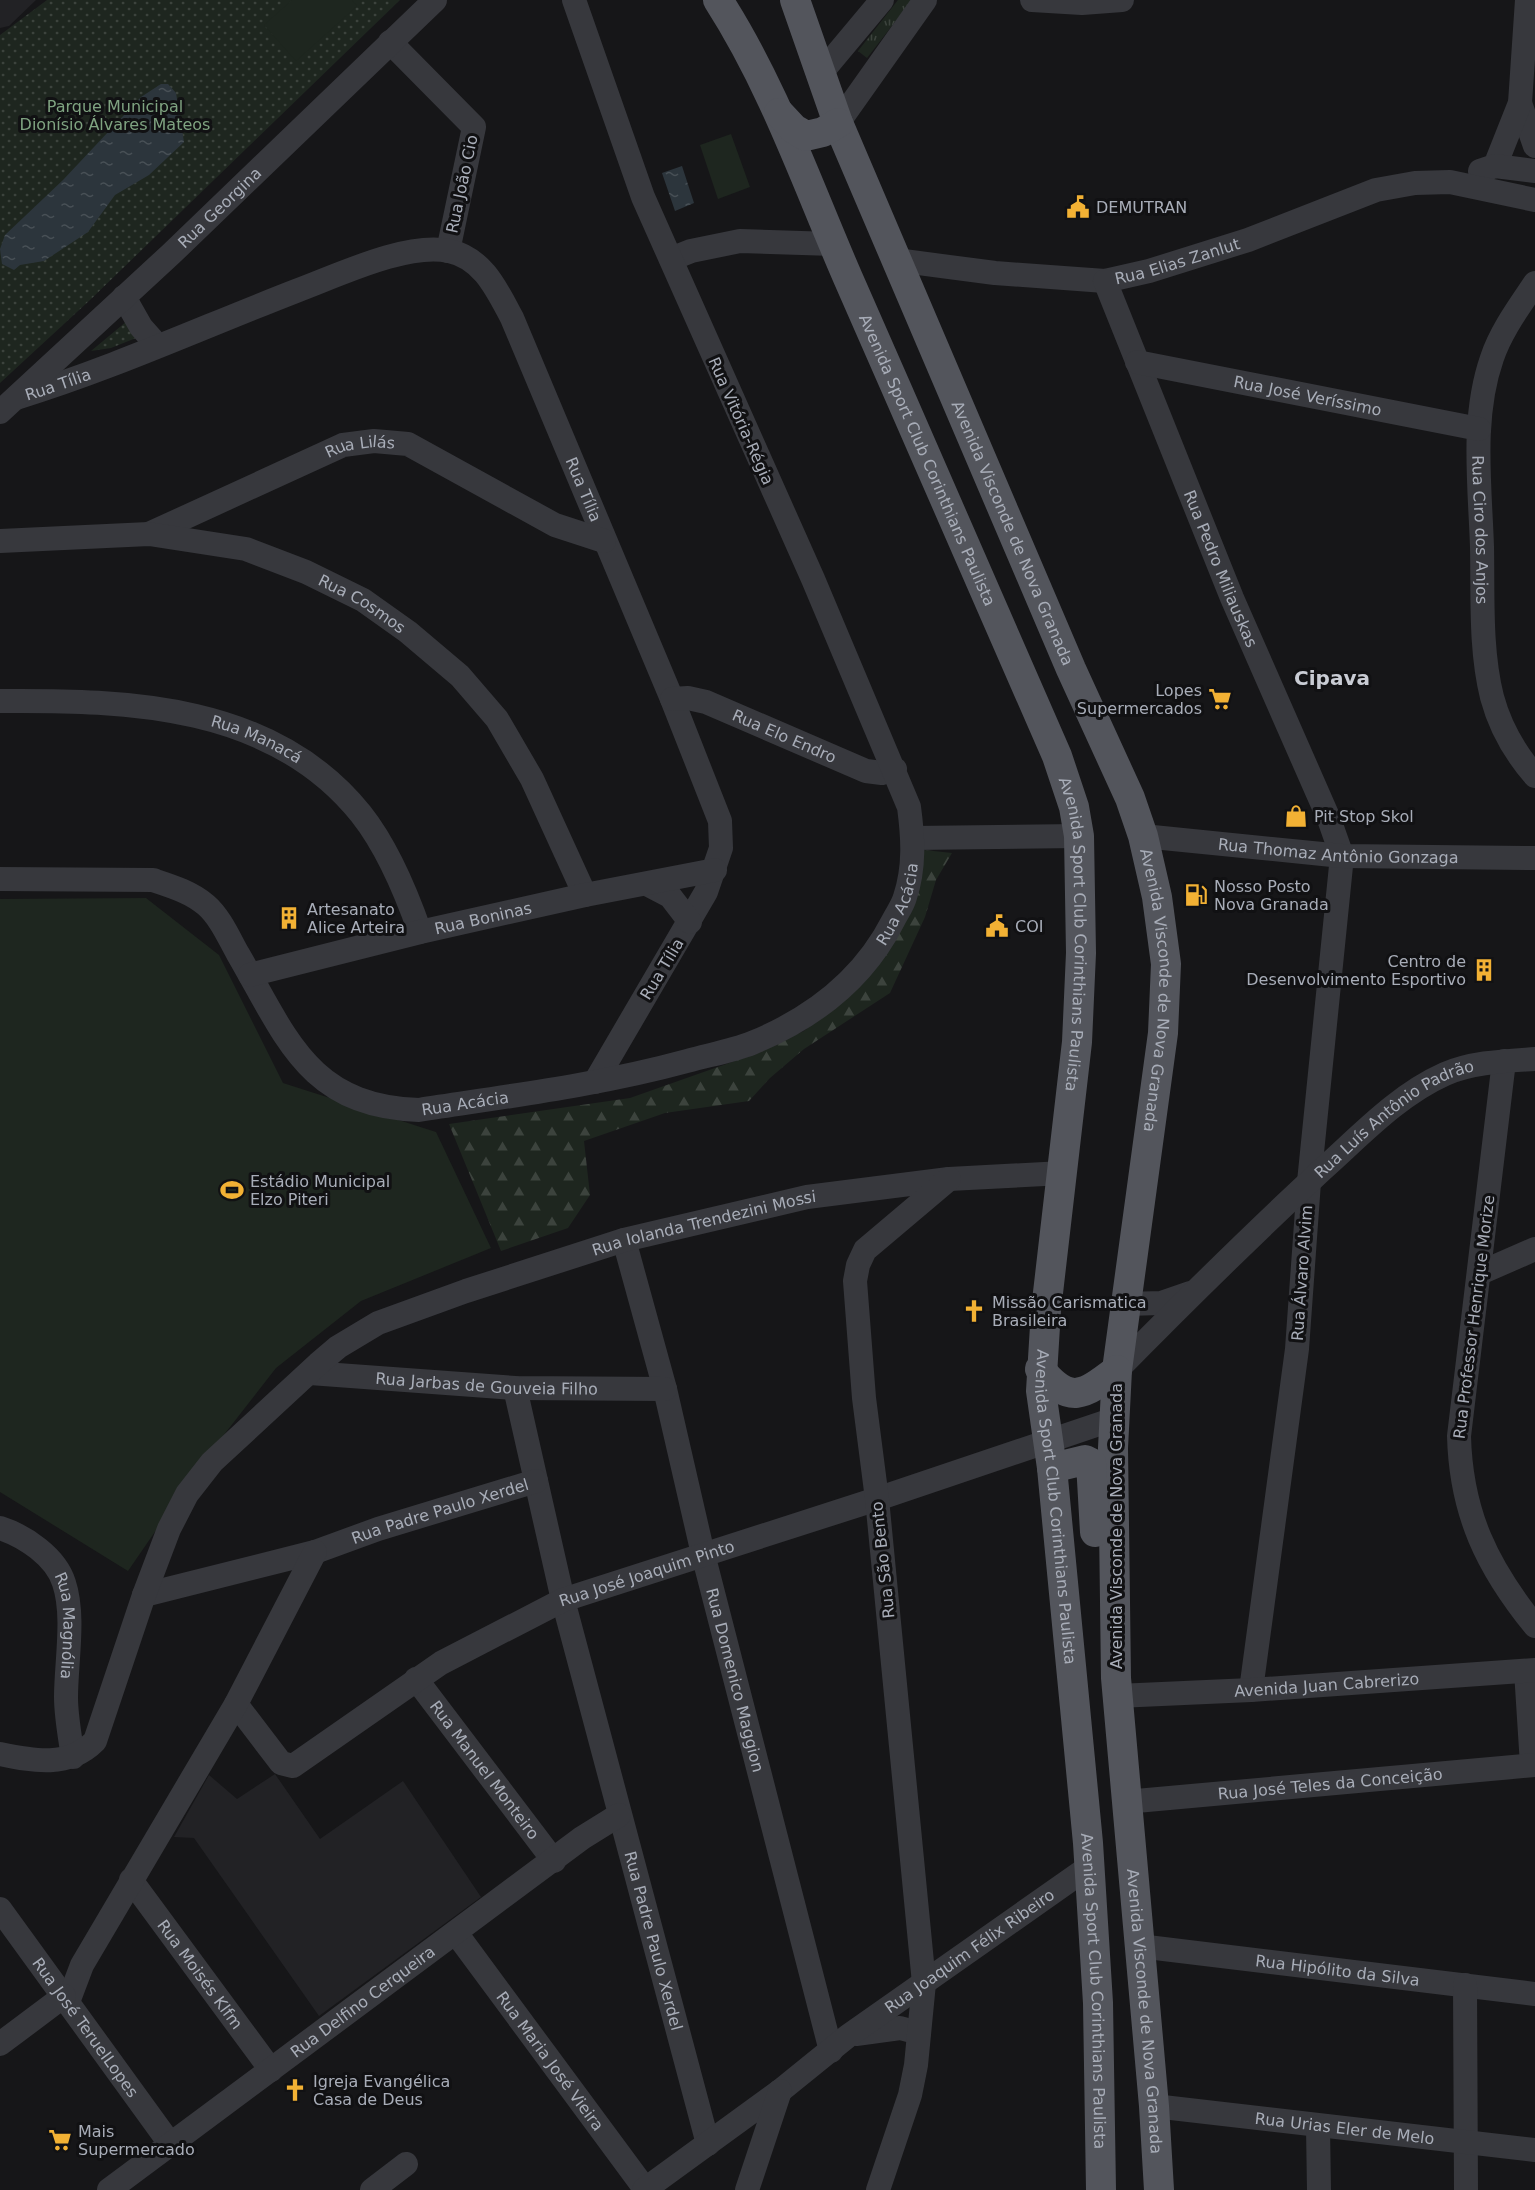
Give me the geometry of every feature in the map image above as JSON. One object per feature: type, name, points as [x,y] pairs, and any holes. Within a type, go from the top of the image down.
[{"type":"main road","name":"Avenida Sport Club Corinthians Paulista","points":[[718,0],[753,59],[779,113],[833,244],[1057,756],[1074,807],[1078,836],[1080,964],[1077,1042],[1040,1370],[1090,1866],[1098,2003],[1101,2190]]},
{"type":"main road","name":"Avenida Visconde de Nova Granada","points":[[795,0],[838,123],[1071,669],[1130,798],[1143,836],[1163,937],[1166,991],[1163,1033],[1117,1370],[1114,1419],[1116,1687],[1154,2106],[1159,2190]]},
{"type":"main road","points":[[779,113],[794,129],[806,136],[823,132],[838,123]]},
{"type":"main road","points":[[1040,1370],[1061,1391],[1077,1394],[1094,1388],[1117,1370]]},
{"type":"main road","points":[[1050,1454],[1085,1460],[1092,1466],[1102,1649],[1116,1687]]},
{"type":"street","name":"Rua Georgina","points":[[8,405],[435,0]]},
{"type":"street","name":"Rua Vitória-Régia","points":[[574,0],[643,197],[895,769],[909,807],[914,838]]},
{"type":"street","points":[[821,73],[882,0]]},
{"type":"street","points":[[838,123],[925,0]]},
{"type":"street","points":[[1032,0],[1082,3],[1122,0]]},
{"type":"street","points":[[1495,166],[1520,103],[1527,0]]},
{"type":"street","name":"Rua João Cio","points":[[390,42],[474,127],[448,251]]},
{"type":"street","points":[[1520,103],[1535,146]]},
{"type":"street","name":"Rua Elias Zanlut","points":[[1450,182],[1495,166],[1535,171]]},
{"type":"street","name":"Rua Elias Zanlut","points":[[896,260],[995,273],[1105,281],[1149,271],[1248,240],[1376,190],[1415,183],[1450,182],[1535,200]]},
{"type":"street","points":[[671,259],[691,251],[740,241],[833,244]]},
{"type":"street","name":"Rua Tília","points":[[8,405],[157,345],[386,259],[423,251],[448,251],[460,255],[484,271],[493,282],[512,318],[672,699],[720,822],[721,848],[715,870],[690,922],[595,1083]]},
{"type":"street","name":"Rua Pedro Miliauskas","points":[[1105,281],[1232,598],[1329,819],[1342,856]]},
{"type":"street","name":"Rua Ciro dos Anjos","points":[[1535,283],[1503,334],[1492,357],[1484,387],[1479,429],[1482,598],[1488,676],[1493,699],[1509,740],[1535,776]]},
{"type":"street","points":[[124,297],[141,327],[157,345]]},
{"type":"street","name":"Rua Tília","points":[[67,350],[99,370]]},
{"type":"street","name":"Rua José Veríssimo","points":[[1137,362],[1479,429]]},
{"type":"street","name":"Rua Lilás","points":[[149,534],[343,445],[374,441],[408,444],[555,525],[604,541]]},
{"type":"street","name":"Rua Cosmos","points":[[0,541],[149,534],[256,553],[340,587],[408,632],[460,676],[497,718],[532,779],[585,895]]},
{"type":"street","name":"Rua Elo Endro","points":[[672,699],[688,698],[706,702],[866,771],[882,773],[895,769]]},
{"type":"street","name":"Rua Manacá","points":[[0,701],[114,704],[192,714],[223,722],[280,748],[332,784],[363,816],[407,896],[420,932]]},
{"type":"street","points":[[914,838],[1078,836]]},
{"type":"street","name":"Rua Thomaz Antônio Gonzaga","points":[[1143,836],[1342,856],[1535,858]]},
{"type":"street","name":"Rua Acácia","points":[[0,879],[153,880],[176,888],[208,907],[279,1027],[309,1068],[334,1088],[369,1104],[419,1110],[595,1083],[750,1044],[806,1015],[854,979],[883,941],[905,898],[912,868],[914,838]]},
{"type":"street","name":"Rua Álvaro Alvim","points":[[1251,1690],[1297,1349],[1309,1182],[1342,856]]},
{"type":"street","name":"Rua Boninas","points":[[250,975],[420,932],[585,895],[649,885],[715,870]]},
{"type":"street","points":[[649,885],[670,896],[690,922]]},
{"type":"street","name":"Rua Luís Antônio Padrão","points":[[1117,1370],[1309,1182],[1397,1104],[1420,1087],[1447,1073],[1504,1061],[1535,1059]]},
{"type":"street","name":"Rua Professor Henrique Morize","points":[[1504,1061],[1480,1274],[1458,1436],[1459,1469],[1471,1516],[1486,1556],[1515,1602],[1535,1626]]},
{"type":"street","name":"Rua Iolanda Trendezini Mossi","points":[[144,1595],[169,1529],[187,1494],[212,1462],[338,1347],[378,1323],[466,1291],[624,1240],[807,1197],[950,1179],[1063,1173]]},
{"type":"street","name":"Rua São Bento","points":[[878,2190],[910,2095],[924,1983],[877,1499],[856,1312],[855,1281],[858,1265],[866,1250],[950,1179]]},
{"type":"street","name":"Rua Domenico Maggion","points":[[624,1240],[665,1389],[703,1554],[840,2043]]},
{"type":"street","points":[[1480,1274],[1535,1249]]},
{"type":"street","name":"Rua Luís Antônio Padrão","points":[[1126,1304],[1161,1303],[1196,1291]]},
{"type":"street","name":"Rua Jarbas de Gouveia Filho","points":[[310,1373],[515,1388],[665,1389]]},
{"type":"street","points":[[515,1388],[536,1481]]},
{"type":"street","name":"Rua José Joaquim Pinto","points":[[236,1704],[275,1757],[281,1763],[293,1766],[416,1679],[491,1635],[563,1600],[877,1499],[1050,1454],[1114,1419]]},
{"type":"street","name":"Rua Padre Paulo Xerdel","points":[[144,1595],[315,1552],[378,1529],[536,1481],[563,1600],[708,2144]]},
{"type":"street","name":"Rua Magnólia","points":[[0,1528],[31,1543],[54,1565],[64,1582],[68,1628],[66,1700],[73,1757]]},
{"type":"street","points":[[0,2044],[62,1993],[65,1976],[82,1965],[236,1704],[315,1552]]},
{"type":"street","points":[[0,1754],[42,1761],[73,1757],[95,1741],[101,1729],[144,1595]]},
{"type":"street","points":[[1531,1670],[1534,1765]]},
{"type":"street","name":"Avenida Juan Cabrerizo","points":[[1116,1687],[1251,1690],[1531,1670]]},
{"type":"street","name":"Rua Manuel Monteiro","points":[[416,1679],[554,1861]]},
{"type":"street","name":"Rua José Teles da Conceição","points":[[1125,1802],[1534,1765]]},
{"type":"street","name":"Rua Delfino Cerqueira","points":[[109,2190],[582,1838],[622,1825]]},
{"type":"street","name":"Rua Joaquim Félix Ribeiro","points":[[645,2190],[780,2091],[840,2043],[1090,1866]]},
{"type":"street","name":"Rua Moisés Klfm","points":[[131,1880],[271,2070]]},
{"type":"street","name":"Rua José TeruelLopes","points":[[0,1909],[171,2145]]},
{"type":"street","name":"Rua Maria José Vieira","points":[[456,1933],[645,2190]]},
{"type":"street","name":"Rua Hipólito da Silva","points":[[1139,1946],[1535,1994]]},
{"type":"street","points":[[1465,1985],[1466,2190]]},
{"type":"street","name":"Rua Joaquim Félix Ribeiro","points":[[840,2043],[878,2029],[900,2028],[919,2033]]},
{"type":"street","points":[[747,2190],[780,2091]]},
{"type":"street","name":"Rua Urias Eler de Melo","points":[[1154,2106],[1318,2127],[1535,2150]]},
{"type":"street","points":[[1318,2127],[1319,2190]]},
{"type":"street","points":[[372,2190],[406,2164]]},
{"type":"shaded area","points":[[0,0],[36,0],[9,26],[0,28]]},
{"type":"shaded area","points":[[275,1774],[320,1839],[403,1781],[481,1897],[319,2016],[194,1838],[174,1837],[209,1775],[237,1799]]},
{"type":"green space","name":"Parque Municipal Dionísio Álvares Mateos","points":[[47,0],[400,0],[90,300],[0,383],[0,35]]},
{"type":"green space","points":[[292,0],[352,0],[357,6],[296,61],[264,25]]},
{"type":"green space","points":[[898,0],[912,0],[867,58],[858,51]]},
{"type":"green space","points":[[731,134],[750,187],[718,199],[700,145]]},
{"type":"green space","points":[[127,321],[136,338],[111,348],[91,351]]},
{"type":"green space","points":[[924,850],[952,853],[936,880],[925,917],[890,993],[804,1049],[770,1078],[749,1101],[665,1113],[584,1141],[590,1195],[568,1228],[501,1251],[449,1124],[630,1098],[749,1056],[804,1031],[847,996]]},
{"type":"green space","name":"Estádio Municipal Elzo Piteri","points":[[146,898],[219,955],[283,1083],[436,1132],[491,1248],[361,1301],[276,1368],[205,1459],[128,1571],[0,1492],[0,899]]},
{"type":"water","points":[[161,84],[168,84],[176,93],[184,142],[149,175],[115,195],[88,232],[44,261],[20,265],[14,270],[2,264],[0,249],[5,235],[63,180],[141,97]]},
{"type":"water","points":[[682,166],[694,203],[675,211],[662,173]]},
{"type":"place","name":"DEMUTRAN","points":[[1078,207]]},
{"type":"place","name":"Lopes Supermercados","points":[[1220,699]]},
{"type":"place","name":"Pit Stop Skol","points":[[1296,816]]},
{"type":"place","name":"Nosso Posto Nova Granada","points":[[1196,895]]},
{"type":"place","name":"Artesanato Alice Arteira","points":[[289,918]]},
{"type":"place","name":"COI","points":[[997,926]]},
{"type":"place","name":"Centro de Desenvolvimento Esportivo","points":[[1484,970]]},
{"type":"place","name":"Estádio Municipal Elzo Piteri","points":[[232,1190]]},
{"type":"place","name":"Missão Carismatica Brasileira","points":[[974,1311]]},
{"type":"place","name":"Igreja Evangélica Casa de Deus","points":[[295,2090]]},
{"type":"place","name":"Mais Supermercado","points":[[60,2140]]},
{"type":"district","name":"Cipava","points":[[1332,678]]}]
